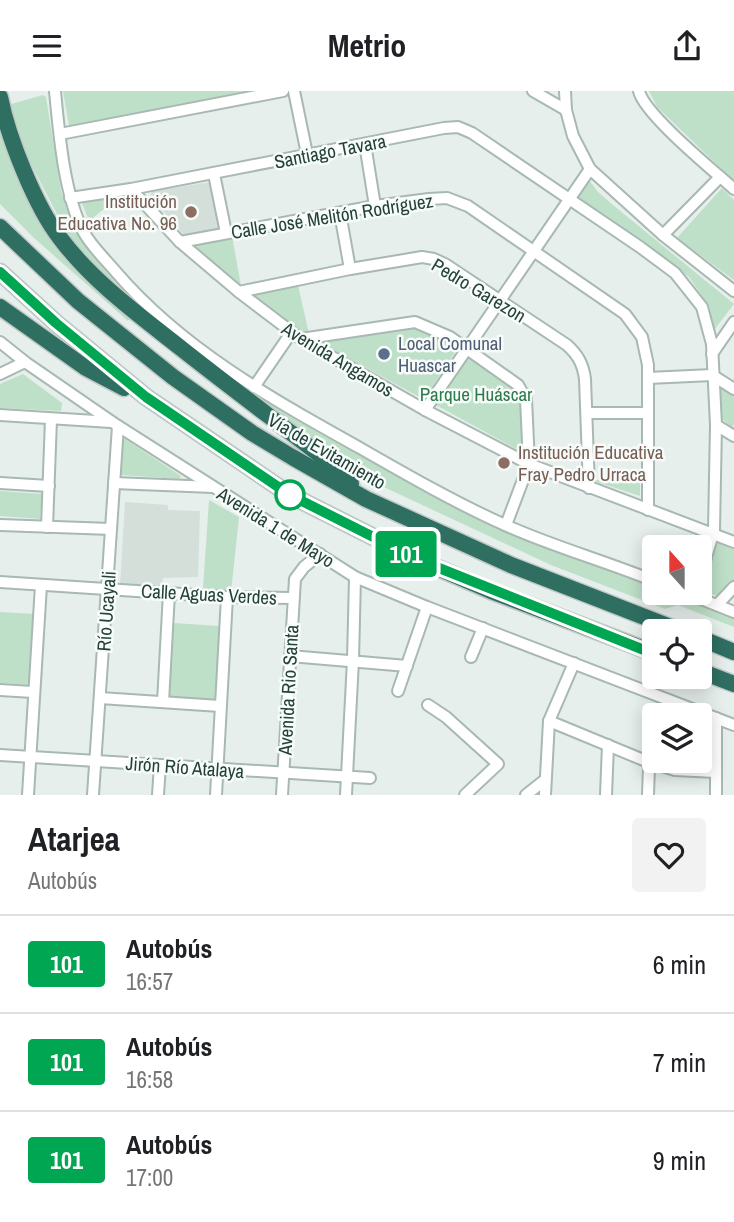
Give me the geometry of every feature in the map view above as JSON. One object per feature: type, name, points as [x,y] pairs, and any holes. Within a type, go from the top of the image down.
[{"type":"highway","points":[[0,97],[19,155],[40,204],[69,249],[110,291],[329,462],[366,499]]},
{"type":"highway","name":"Vía de Evitamiento","points":[[0,227],[78,301],[187,387],[262,439],[366,499],[511,565],[650,619]]},
{"type":"highway","points":[[0,272],[56,323],[146,397],[290,495],[419,560],[491,591],[642,648]]},
{"type":"highway","points":[[0,307],[86,368],[114,384],[146,397]]},
{"type":"highway","points":[[712,643],[734,652]]},
{"type":"highway","points":[[712,676],[734,684]]},
{"type":"street","points":[[55,91],[71,198],[85,234],[133,292],[159,317],[254,387],[388,464],[506,525],[642,576]]},
{"type":"street","points":[[60,134],[283,91]]},
{"type":"street","points":[[294,91],[307,154]]},
{"type":"street","points":[[534,91],[566,110]]},
{"type":"street","points":[[565,91],[566,110],[573,136],[590,169],[663,235],[734,291]]},
{"type":"street","points":[[639,91],[660,120],[734,190]]},
{"type":"street","name":"Santiago Tavara","points":[[71,198],[214,174],[458,127],[472,133],[640,247],[675,273],[690,289],[706,316],[712,354],[716,425],[712,534]]},
{"type":"street","points":[[365,144],[375,206]]},
{"type":"street","points":[[425,410],[590,169]]},
{"type":"street","points":[[214,174],[226,233]]},
{"type":"street","points":[[663,235],[720,177]]},
{"type":"street","name":"Avenida Angamos","points":[[131,189],[180,242],[290,333],[425,410],[529,464],[734,542]]},
{"type":"street","name":"Calle José Melitón Rodríguez","points":[[180,242],[375,206],[438,198],[454,200],[616,306],[631,321],[645,346],[648,378],[649,510]]},
{"type":"street","points":[[340,213],[350,269]]},
{"type":"street","name":"Pedro Garezon","points":[[239,292],[350,269],[422,257],[434,259],[500,300],[567,345],[577,355],[584,372],[589,488]]},
{"type":"street","points":[[301,339],[415,322],[450,337],[518,385],[524,393],[527,405],[529,464],[506,525]]},
{"type":"street","points":[[712,354],[734,322]]},
{"type":"street","points":[[254,387],[290,333]]},
{"type":"street","name":"Avenida 1 de Mayo","points":[[0,342],[24,362],[114,424],[355,577],[734,725]]},
{"type":"street","points":[[0,375],[24,362]]},
{"type":"street","points":[[648,378],[712,375],[734,389]]},
{"type":"street","points":[[587,413],[648,413]]},
{"type":"street","points":[[0,415],[114,424]]},
{"type":"street","points":[[47,527],[51,419]]},
{"type":"street","name":"Río Ucayali","points":[[93,795],[114,483],[114,424]]},
{"type":"street","points":[[716,425],[734,436]]},
{"type":"street","points":[[0,483],[49,486]]},
{"type":"street","points":[[114,483],[215,488]]},
{"type":"street","points":[[0,524],[111,529]]},
{"type":"street","name":"Avenida Rio Santa","points":[[282,795],[293,598],[299,572],[320,554]]},
{"type":"street","points":[[346,795],[355,577]]},
{"type":"street","name":"Calle Aguas Verdes","points":[[0,582],[227,597],[293,598]]},
{"type":"street","points":[[28,795],[41,585]]},
{"type":"street","points":[[717,605],[734,587]]},
{"type":"street","points":[[163,702],[169,593]]},
{"type":"street","points":[[216,795],[227,597]]},
{"type":"street","points":[[712,603],[734,612]]},
{"type":"street","points":[[398,691],[427,607]]},
{"type":"street","points":[[471,657],[483,628]]},
{"type":"street","points":[[290,656],[407,666]]},
{"type":"street","points":[[545,795],[549,721],[574,663]]},
{"type":"street","points":[[0,690],[33,692]]},
{"type":"street","points":[[100,698],[220,706]]},
{"type":"street","points":[[428,705],[446,717],[498,764],[465,795]]},
{"type":"street","points":[[716,719],[716,795]]},
{"type":"street","points":[[549,721],[642,759]]},
{"type":"street","points":[[606,795],[608,744]]},
{"type":"street","name":"Jirón Río Atalaya","points":[[0,755],[370,778]]},
{"type":"street","points":[[158,795],[160,765]]},
{"type":"street","points":[[712,772],[716,772]]},
{"type":"street","points":[[648,795],[649,773]]},
{"type":"street","points":[[526,795],[545,780]]},
{"type":"shaded area","name":"Institución Educativa No. 96","points":[[211,182],[221,229],[186,235],[150,196],[152,191]]},
{"type":"shaded area","points":[[125,502],[168,505],[168,510],[200,511],[198,577],[163,578],[162,588],[120,586]]},
{"type":"green space","points":[[63,91],[265,91],[69,126]]},
{"type":"green space","points":[[649,91],[734,91],[734,181],[657,107]]},
{"type":"green space","points":[[43,95],[46,97],[61,191],[73,228],[123,292],[73,245],[32,166],[8,108],[11,104]]},
{"type":"green space","points":[[0,116],[33,201],[133,315],[128,321],[0,204]]},
{"type":"green space","points":[[589,180],[613,205],[734,304],[714,330],[709,306],[689,277],[577,198]]},
{"type":"green space","points":[[722,188],[734,200],[734,280],[677,238]]},
{"type":"green space","points":[[119,197],[89,221],[82,203]]},
{"type":"green space","points":[[232,236],[241,286],[237,287],[194,249],[197,241]]},
{"type":"green space","points":[[298,285],[309,334],[250,294]]},
{"type":"green space","points":[[412,325],[443,337],[456,351],[425,397],[421,398],[321,343],[321,340]]},
{"type":"green space","name":"Parque Huáscar","points":[[468,355],[516,388],[523,409],[523,449],[518,450],[436,405]]},
{"type":"green space","points":[[23,374],[62,403],[61,411],[0,408],[0,384]]},
{"type":"green space","points":[[719,386],[734,395],[732,427],[718,416]]},
{"type":"green space","points":[[260,397],[390,472],[511,535],[642,583],[642,600],[551,565],[388,489],[338,462],[256,402]]},
{"type":"green space","points":[[125,439],[181,476],[179,479],[121,475],[121,441]]},
{"type":"green space","points":[[640,479],[640,496],[596,480]]},
{"type":"green space","points":[[0,491],[42,494],[40,519],[0,516]]},
{"type":"green space","points":[[209,500],[239,517],[231,592],[203,588]]},
{"type":"green space","points":[[715,542],[734,549],[734,581],[720,597],[712,594],[712,551]]},
{"type":"green space","points":[[655,605],[678,605],[665,609]]},
{"type":"green space","points":[[678,605],[702,605],[734,618],[734,627]]},
{"type":"green space","points":[[0,612],[37,614],[32,685],[0,683]]},
{"type":"green space","points":[[173,623],[220,626],[218,700],[169,697]]},
{"type":"bus line","name":"101","points":[[0,272],[85,348],[146,397],[290,495],[419,560],[642,649]]},
{"type":"place","name":"Institución Educativa No. 96","points":[[191,212]]},
{"type":"place","name":"Local Comunal Huascar","points":[[384,354]]},
{"type":"place","name":"Institución Educativa Fray Pedro Urraca","points":[[504,463]]}]
